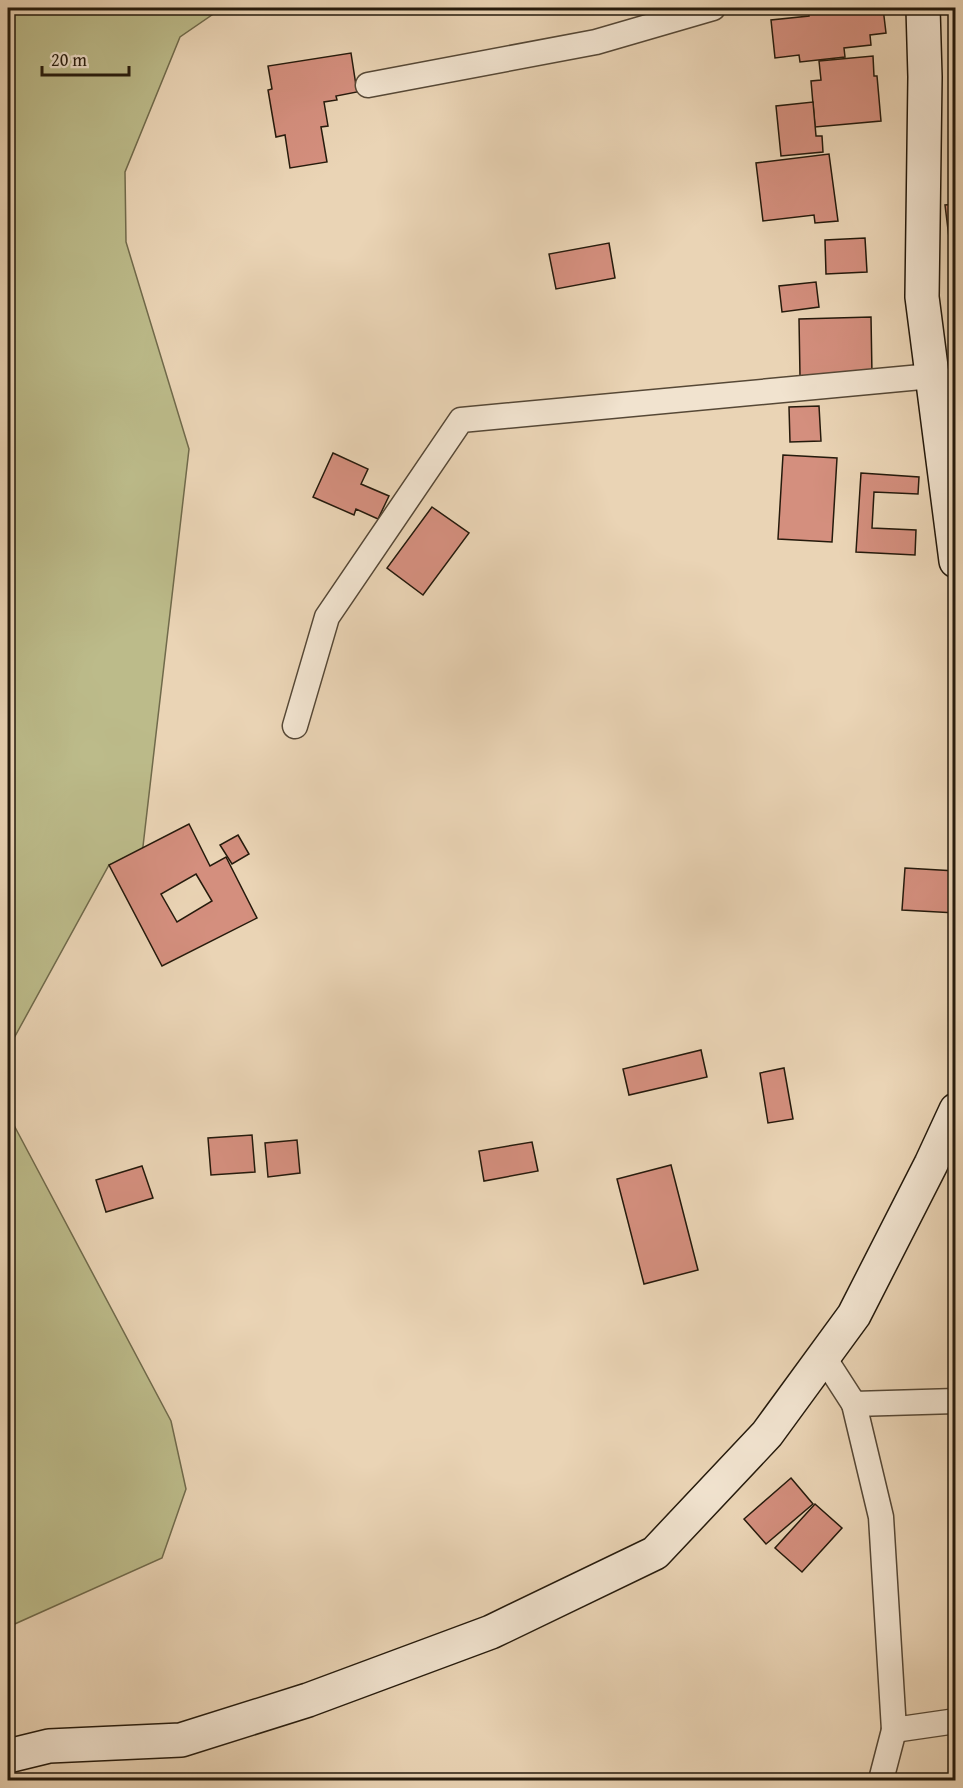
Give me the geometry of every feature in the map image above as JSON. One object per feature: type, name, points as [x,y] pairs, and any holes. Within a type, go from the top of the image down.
[{"type":"street","points":[[368,85],[596,42],[712,8]]},
{"type":"street","points":[[923,8],[925,77],[922,297],[956,561]]},
{"type":"street","points":[[295,726],[327,617],[461,420],[932,376]]},
{"type":"street","points":[[8,1756],[49,1746],[181,1740],[308,1700],[491,1632],[655,1553],[767,1434],[854,1315],[956,1110]]},
{"type":"street","points":[[823,1356],[854,1404],[881,1517],[894,1730],[881,1780]]},
{"type":"street","points":[[854,1404],[956,1401]]},
{"type":"street","points":[[894,1730],[956,1721]]},
{"type":"shaded area","points":[[8,8],[222,8],[180,37],[125,172],[126,242],[189,449],[142,855],[109,865],[8,1049]]},
{"type":"shaded area","points":[[8,1114],[171,1421],[186,1489],[162,1558],[8,1627]]},
{"type":"building","points":[[808,8],[846,8],[846,10],[883,8],[886,33],[870,35],[871,45],[844,48],[845,57],[800,62],[799,55],[775,58],[771,20],[809,16]]},
{"type":"building","points":[[351,53],[357,92],[336,96],[337,100],[324,102],[328,126],[321,127],[327,162],[290,168],[285,135],[276,137],[268,90],[272,89],[268,66]]},
{"type":"building","points":[[873,56],[881,121],[815,127],[811,81],[821,80],[819,61]]},
{"type":"building","points":[[813,102],[816,136],[822,136],[823,152],[781,156],[776,106]]},
{"type":"building","points":[[829,154],[838,221],[815,223],[814,215],[763,221],[756,163]]},
{"type":"building","points":[[956,204],[956,295],[945,205]]},
{"type":"building","points":[[865,238],[867,272],[826,274],[825,240]]},
{"type":"building","points":[[609,243],[615,278],[556,289],[549,254]]},
{"type":"building","points":[[816,282],[819,307],[782,312],[779,286]]},
{"type":"building","points":[[871,317],[872,375],[800,376],[799,319]]},
{"type":"building","points":[[819,406],[821,441],[790,442],[789,407]]},
{"type":"building","points":[[333,453],[368,469],[361,484],[389,496],[378,519],[356,509],[354,515],[313,497]]},
{"type":"building","points":[[783,455],[837,458],[832,542],[778,539]]},
{"type":"building","points":[[861,473],[919,477],[918,494],[874,492],[872,528],[916,530],[915,555],[856,552]]},
{"type":"building","points":[[432,507],[469,533],[423,595],[387,568]]},
{"type":"building","points":[[189,824],[210,866],[226,857],[257,918],[162,966],[109,865]],"holes":[[[196,874],[212,901],[177,922],[161,894]]]},
{"type":"building","points":[[238,835],[249,854],[232,864],[220,845]]},
{"type":"building","points":[[905,868],[956,871],[956,913],[902,910]]},
{"type":"building","points":[[701,1050],[707,1077],[629,1095],[623,1069]]},
{"type":"building","points":[[784,1068],[793,1119],[768,1123],[760,1073]]},
{"type":"building","points":[[252,1135],[255,1172],[211,1175],[208,1138]]},
{"type":"building","points":[[297,1140],[300,1173],[268,1177],[265,1143]]},
{"type":"building","points":[[532,1142],[538,1171],[484,1181],[479,1151]]},
{"type":"building","points":[[671,1165],[698,1270],[644,1284],[617,1179]]},
{"type":"building","points":[[142,1166],[153,1198],[106,1212],[96,1180]]},
{"type":"building","points":[[791,1478],[813,1504],[766,1544],[744,1519]]},
{"type":"building","points":[[815,1504],[842,1528],[802,1572],[775,1548]]}]
